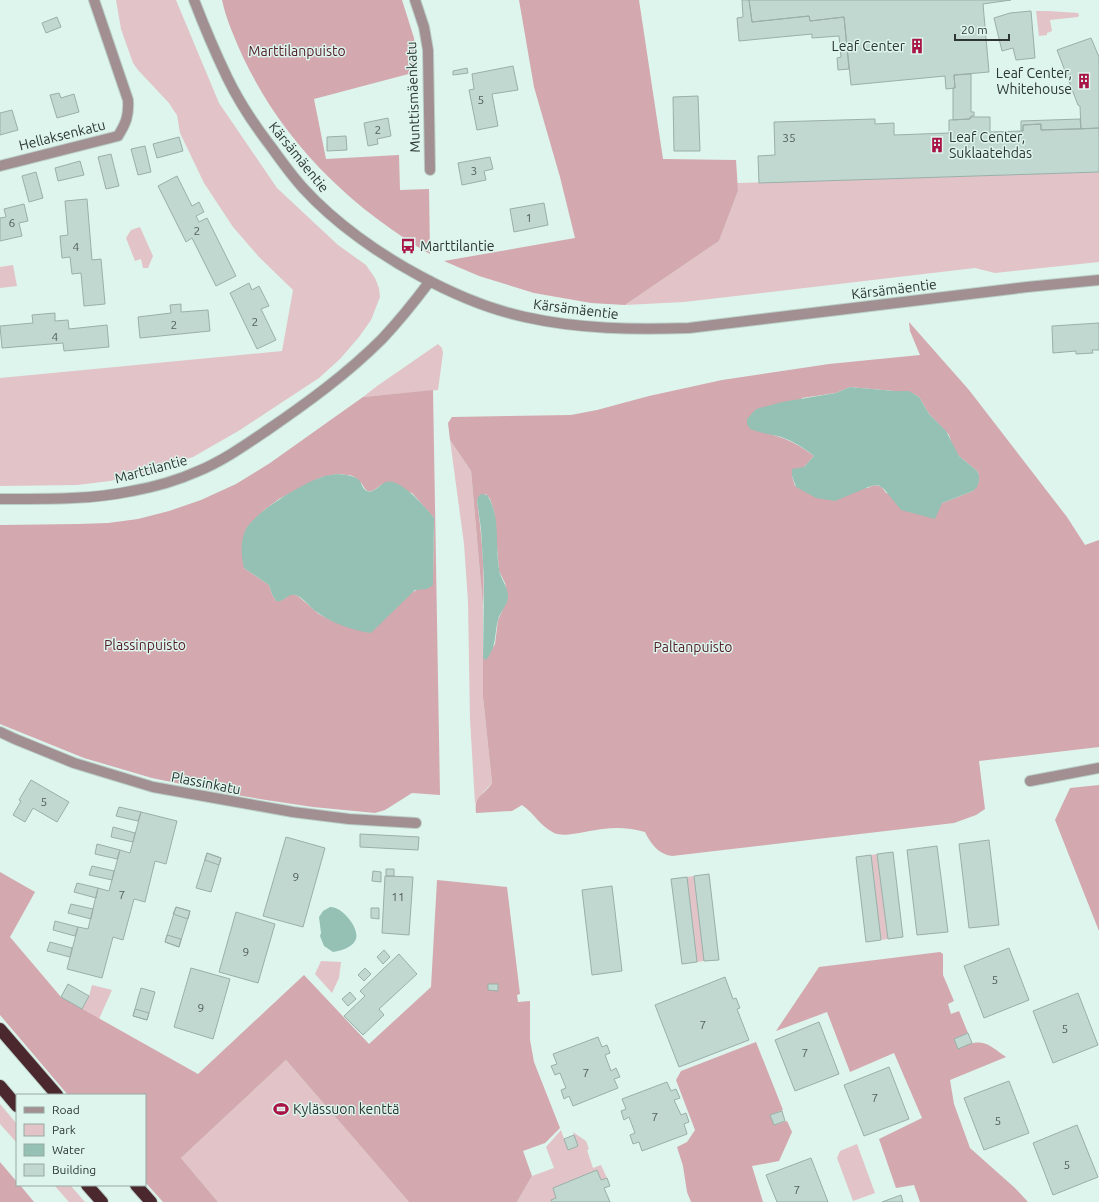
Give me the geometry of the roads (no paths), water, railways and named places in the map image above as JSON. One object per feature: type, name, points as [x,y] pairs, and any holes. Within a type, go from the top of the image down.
[{"type":"highway","points":[[0,1029],[57,1094]]},
{"type":"highway","points":[[0,1086],[16,1105]]},
{"type":"highway","points":[[88,1186],[102,1202]]},
{"type":"highway","points":[[137,1186],[151,1202]]},
{"type":"street","name":"Hellaksenkatu","points":[[0,166],[118,136],[126,123],[128,114],[128,100],[94,0]]},
{"type":"street","name":"Kärsämäentie","points":[[194,0],[227,78],[246,112],[264,138],[305,190],[330,214],[351,231],[399,264],[430,282],[484,306],[523,317],[557,323],[608,329],[644,330],[689,328],[1099,280]]},
{"type":"street","name":"Munttismäenkatu","points":[[415,0],[424,27],[428,50],[430,170]]},
{"type":"street","name":"Marttilantie","points":[[0,499],[89,497],[131,491],[166,483],[196,472],[249,442],[339,379],[382,338],[430,282]]},
{"type":"street","name":"Plassinkatu","points":[[0,732],[15,740],[74,763],[153,787],[293,812],[349,819],[416,823]]},
{"type":"street","points":[[1030,781],[1099,768]]},
{"type":"water","points":[[850,387],[909,391],[919,397],[929,414],[946,431],[959,456],[977,471],[979,481],[977,487],[973,491],[942,503],[935,519],[901,510],[884,489],[878,485],[871,486],[835,501],[816,498],[796,487],[792,476],[792,469],[804,467],[814,456],[798,445],[785,439],[750,429],[747,424],[747,419],[756,409],[782,402],[836,393]]},
{"type":"water","points":[[337,474],[358,479],[364,489],[370,492],[386,482],[398,484],[412,494],[434,518],[433,585],[427,589],[415,590],[371,633],[349,628],[334,622],[314,610],[298,596],[292,595],[276,601],[269,585],[244,568],[242,543],[246,529],[251,522],[280,499],[303,485],[326,476]]},
{"type":"water","points":[[481,494],[487,495],[494,512],[497,531],[499,569],[508,594],[507,601],[498,620],[494,646],[486,660],[483,658],[484,580],[481,529],[477,501]]},
{"type":"water","points":[[330,907],[340,910],[345,914],[356,931],[355,941],[351,946],[333,952],[324,946],[320,936],[319,917],[323,911]]},
{"type":"place","name":"Leaf Center","points":[[917,46]]},
{"type":"place","name":"Leaf Center, Whitehouse","points":[[1084,81]]},
{"type":"place","name":"Leaf Center, Suklaatehdas","points":[[937,145]]},
{"type":"place","name":"Marttilantie","points":[[408,246]]},
{"type":"place","name":"Kylässuon kenttä","points":[[281,1109]]},
{"type":"park label","name":"Marttilanpuisto","points":[[297,51]]},
{"type":"park label","name":"Plassinpuisto","points":[[145,645]]},
{"type":"park label","name":"Paltanpuisto","points":[[693,647]]}]
